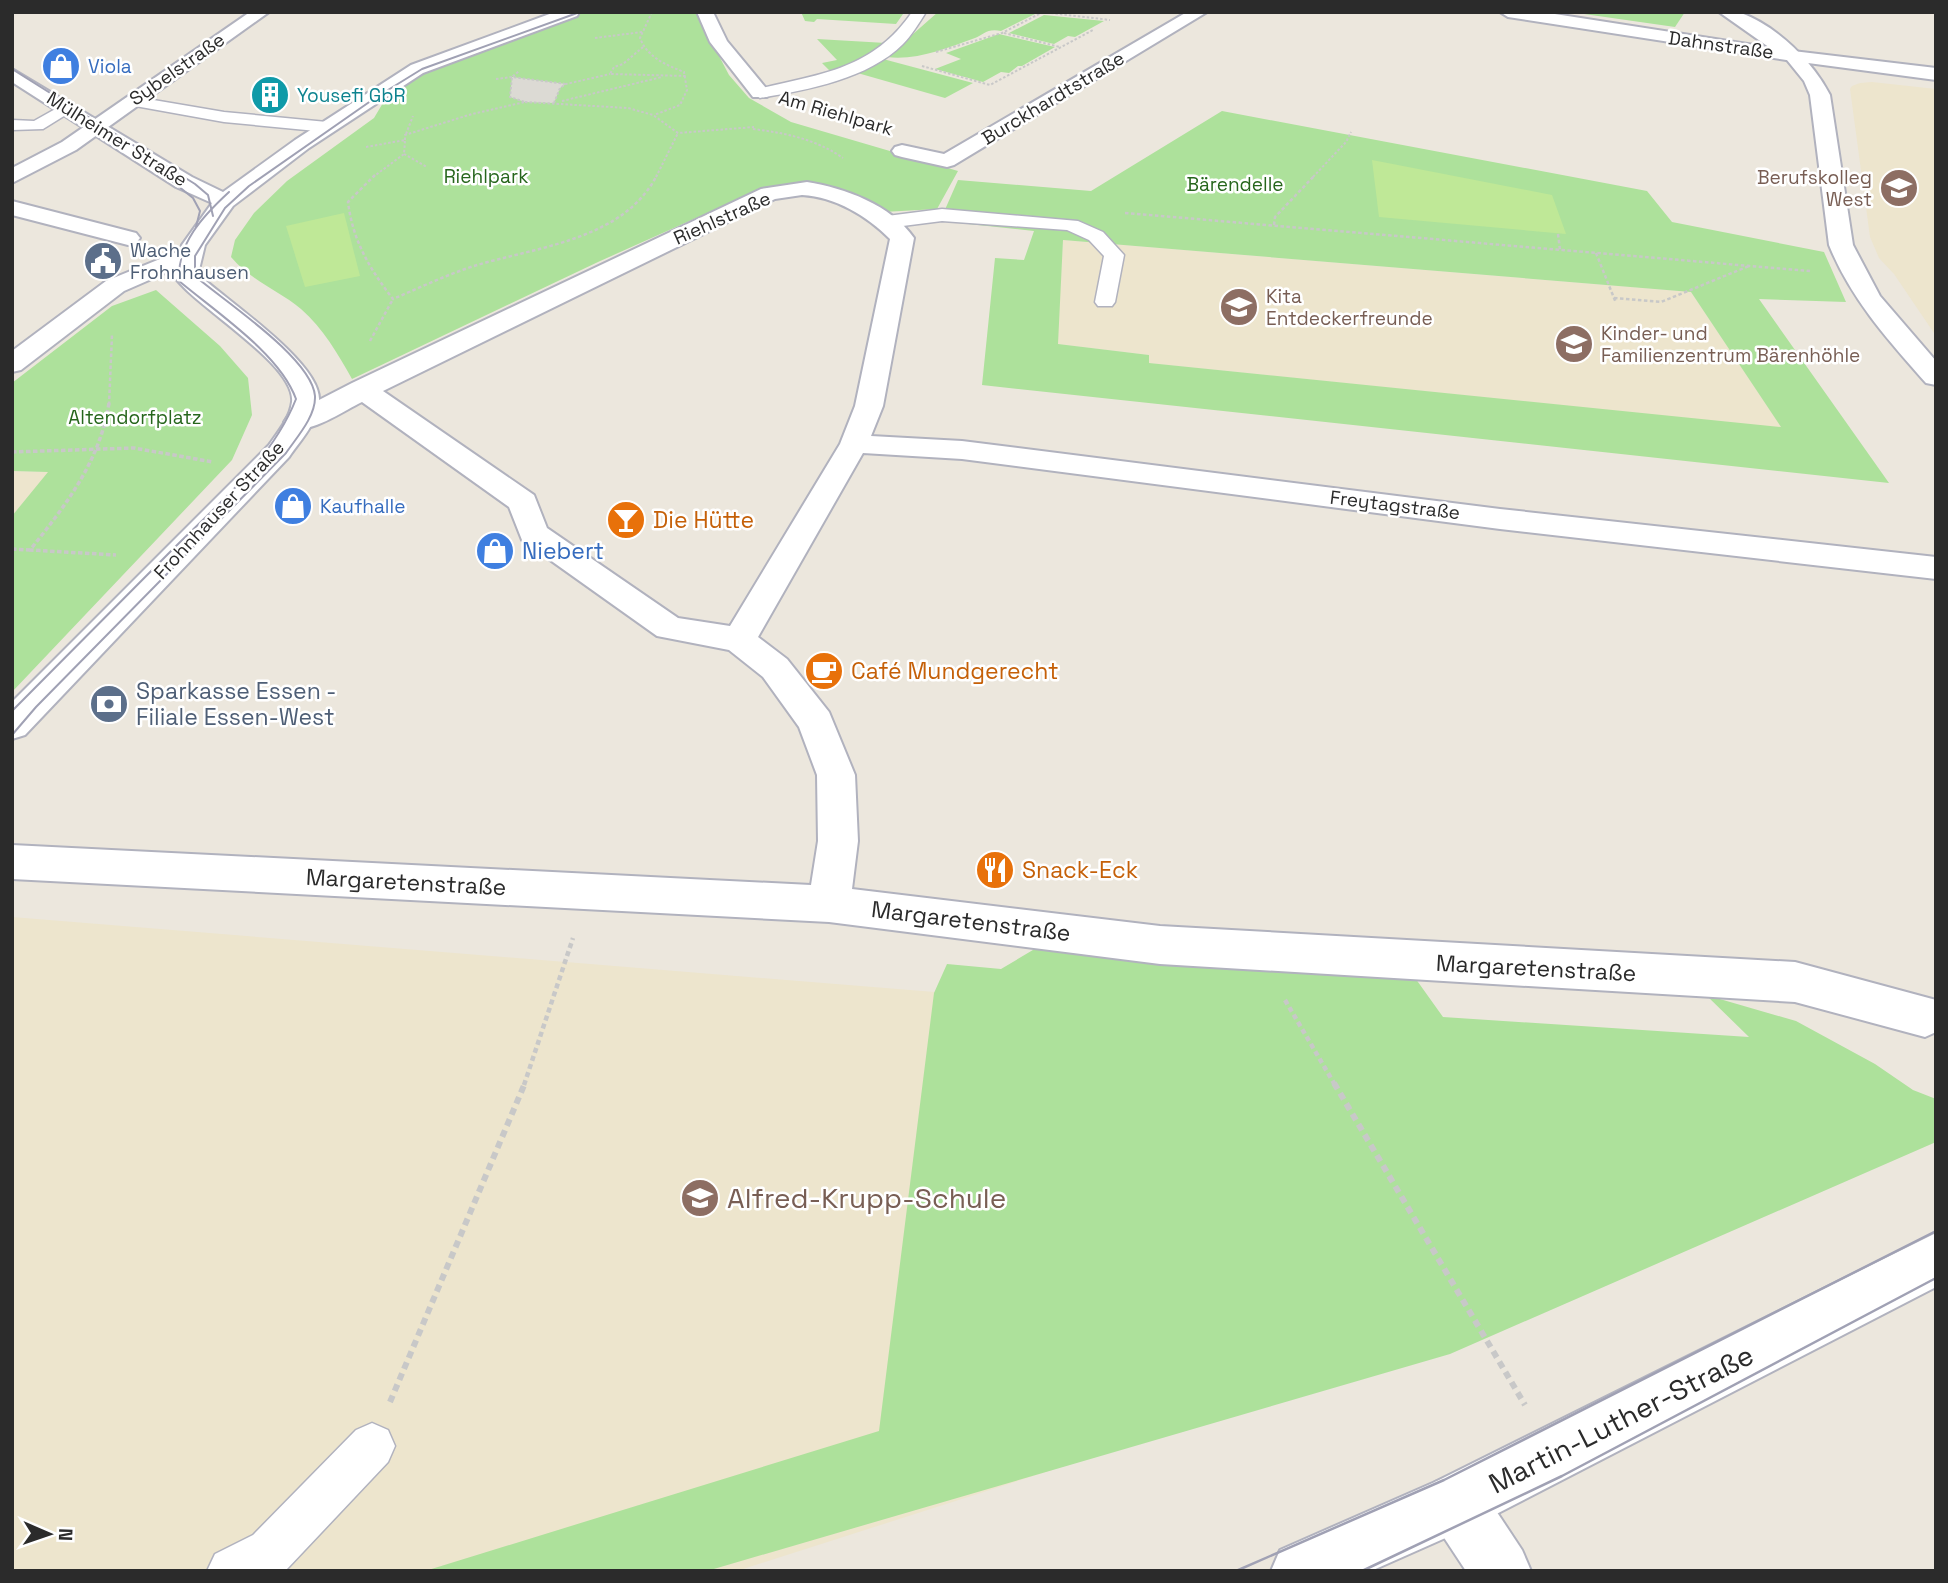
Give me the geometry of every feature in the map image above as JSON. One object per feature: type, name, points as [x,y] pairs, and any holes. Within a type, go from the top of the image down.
[{"type":"street","name":"Sybelstraße","points":[[12,177],[69,146],[261,12]]},
{"type":"street","points":[[12,364],[116,286],[187,255],[225,201],[302,144],[417,69],[571,12]]},
{"type":"street","name":"Am Riehlpark","points":[[705,12],[719,42],[760,93]]},
{"type":"street","name":"Burckhardtstraße","points":[[902,151],[947,162],[1199,12]]},
{"type":"street","name":"Dahnstraße","points":[[1507,12],[1793,56],[1936,74]]},
{"type":"street","points":[[1727,12],[1793,56],[1812,75],[1821,95],[1841,245],[1853,275],[1866,298],[1936,377]]},
{"type":"street","name":"Mülheimer Straße","points":[[12,74],[184,182],[225,201]]},
{"type":"street","name":"Riehlstraße","points":[[298,422],[769,194],[804,189],[835,194],[887,222]]},
{"type":"street","points":[[12,208],[128,238]]},
{"type":"street","points":[[740,640],[854,443],[869,406],[902,238],[887,222]]},
{"type":"street","name":"Frohnhauser Straße","points":[[12,725],[279,452],[298,422],[306,398],[300,379],[254,332],[202,293],[186,276],[187,255]]},
{"type":"street","points":[[362,389],[523,502],[533,533],[669,628],[740,640],[775,668],[816,722],[836,775],[838,841],[829,904]]},
{"type":"street","name":"Freytagstraße","points":[[854,443],[962,450],[1500,519],[1936,568]]},
{"type":"street","name":"Margaretenstraße","points":[[12,862],[829,904],[1160,945],[1795,982],[1925,1016]]},
{"type":"street","name":"Martin-Luther-Straße","points":[[1301,1571],[1456,1503],[1936,1259]]},
{"type":"street","points":[[1456,1503],[1502,1571]]},
{"type":"lane","points":[[760,93],[793,88],[830,76],[875,56],[897,42],[919,12]]},
{"type":"lane","points":[[130,101],[224,117],[327,127]]},
{"type":"lane","points":[[12,125],[37,126],[65,108]]},
{"type":"lane","points":[[887,222],[942,215],[1071,225],[1096,236],[1114,255],[1105,302]]},
{"type":"lane","points":[[232,1571],[270,1552],[372,1446]]},
{"type":"path","points":[[652,12],[640,38],[643,47],[667,65],[684,72],[687,90],[680,105],[653,115]]},
{"type":"path","points":[[875,56],[990,85],[1110,20],[1042,12],[1002,33],[901,61]]},
{"type":"path","points":[[590,38],[642,32]]},
{"type":"path","points":[[1002,33],[1061,47]]},
{"type":"path","points":[[611,74],[614,67],[624,64],[643,47]]},
{"type":"path","points":[[520,70],[512,77],[510,97],[525,102]]},
{"type":"path","points":[[512,77],[566,84],[611,74],[686,76]]},
{"type":"path","points":[[554,103],[665,76]]},
{"type":"path","points":[[554,103],[560,88],[566,84]]},
{"type":"path","name":"Am Riehlpark","points":[[760,93],[796,100],[887,127]]},
{"type":"path","points":[[404,154],[405,135],[472,114],[525,102],[628,108],[653,115],[678,133],[752,128],[796,100]]},
{"type":"path","points":[[1274,225],[1275,217],[1346,142],[1352,132]]},
{"type":"path","points":[[404,154],[379,171],[348,202],[350,225],[364,264],[394,299],[471,267],[580,238],[621,215],[649,191],[678,133]]},
{"type":"path","points":[[302,144],[359,148],[405,140]]},
{"type":"path","points":[[404,154],[427,167]]},
{"type":"path","points":[[1125,213],[1853,275]]},
{"type":"path","points":[[1558,234],[1560,250]]},
{"type":"path","points":[[1596,253],[1616,303]]},
{"type":"path","points":[[1614,298],[1661,302],[1750,266]]},
{"type":"path","points":[[30,550],[71,500],[98,449],[109,406],[113,329]]},
{"type":"path","points":[[12,452],[134,448],[214,463]]},
{"type":"path","points":[[12,549],[128,555]]},
{"type":"path","points":[[1256,952],[1554,1454]]},
{"type":"path","points":[[372,1446],[534,1062],[558,985]]},
{"type":"shaded area","points":[[512,77],[566,84],[560,88],[554,103],[525,102],[510,97]]},
{"type":"shaded area","name":"Berufskolleg West","points":[[1860,83],[1936,89],[1936,336],[1894,274],[1879,258],[1870,237],[1850,89]]},
{"type":"shaded area","points":[[1063,240],[1691,292],[1782,428],[1148,363],[1149,355],[1057,344]]},
{"type":"shaded area","points":[[12,471],[49,472],[12,516]]},
{"type":"shaded area","name":"Alfred-Krupp-Schule","points":[[12,917],[1241,1017],[1436,1347],[737,1571],[12,1571]]},
{"type":"green space","name":"Riehlpark","points":[[575,12],[696,12],[729,75],[749,98],[791,122],[958,171],[937,209],[883,212],[844,190],[804,182],[763,188],[598,262],[352,379],[330,342],[309,316],[247,272],[231,257],[235,240],[254,213],[287,181],[374,118],[396,81]]},
{"type":"green space","points":[[801,12],[903,14],[896,24],[817,19],[814,22],[805,21]]},
{"type":"green space","points":[[938,12],[1035,14],[1001,31],[989,31],[931,53],[887,57]]},
{"type":"green space","points":[[1570,12],[1685,12],[1675,27]]},
{"type":"green space","points":[[1044,15],[1104,21],[1075,37],[1068,36],[1054,44],[1009,33]]},
{"type":"green space","points":[[999,34],[1055,47],[1009,73],[1001,72],[983,82],[935,69],[961,59],[946,53]]},
{"type":"green space","points":[[817,39],[886,43],[881,51],[833,74],[822,63],[837,60]]},
{"type":"green space","points":[[883,59],[973,83],[945,98],[854,72]]},
{"type":"green space","name":"Bärendelle","points":[[1222,111],[1647,191],[1672,222],[1824,252],[1846,302],[1759,299],[1889,483],[982,385],[995,258],[1024,260],[1034,231],[940,221],[958,180],[1091,191]],"holes":[[[1063,240],[1691,292],[1781,427],[1149,363],[1149,355],[1058,344]]]},
{"type":"green space","points":[[1372,160],[1552,195],[1566,234],[1379,217]]},
{"type":"green space","points":[[344,213],[360,276],[305,287],[286,226]]},
{"type":"green space","name":"Altendorfplatz","points":[[156,290],[220,346],[248,378],[252,415],[232,460],[12,692],[12,516],[48,472],[12,471],[12,383],[112,306]]},
{"type":"green space","points":[[1038,947],[1413,975],[1443,1017],[1749,1037],[1706,995],[1796,1021],[1875,1064],[1913,1090],[1936,1099],[1936,1142],[1450,1354],[707,1571],[425,1571],[879,1431],[934,993],[947,964],[1001,969]]},
{"type":"tram line","points":[[12,735],[36,707],[286,453],[312,411],[315,396],[310,381],[299,365],[265,331],[195,276],[195,256],[225,208],[249,186],[375,98],[422,69],[580,12]]},
{"type":"tram line","points":[[12,69],[195,184],[208,195],[211,210]]},
{"type":"tram line","points":[[168,178],[193,198],[200,211],[196,227]]},
{"type":"tram line","points":[[211,210],[229,192]]},
{"type":"tram line","points":[[12,711],[242,481],[273,442],[296,399],[288,382],[262,350],[179,281],[182,254],[187,242],[211,210]]},
{"type":"tram line","points":[[211,210],[213,216]]},
{"type":"tram line","points":[[1236,1571],[1444,1480],[1936,1231]]},
{"type":"tram line","points":[[1362,1571],[1562,1476],[1936,1278]]},
{"type":"place","name":"Viola","points":[[61,66]]},
{"type":"place","name":"Yousefi GbR","points":[[270,95]]},
{"type":"place","name":"Berufskolleg West","points":[[1899,188]]},
{"type":"place","name":"Wache Frohnhausen","points":[[103,261]]},
{"type":"place","name":"Kita Entdeckerfreunde","points":[[1239,307]]},
{"type":"place","name":"Kinder- und Familienzentrum Bärenhöhle","points":[[1574,344]]},
{"type":"place","name":"Kaufhalle","points":[[293,506]]},
{"type":"place","name":"Die Hütte","points":[[626,520]]},
{"type":"place","name":"Niebert","points":[[495,551]]},
{"type":"place","name":"Café Mundgerecht","points":[[824,671]]},
{"type":"place","name":"Sparkasse Essen - Filiale Essen-West","points":[[109,704]]},
{"type":"place","name":"Snack-Eck","points":[[995,870]]},
{"type":"place","name":"Alfred-Krupp-Schule","points":[[700,1198]]}]
